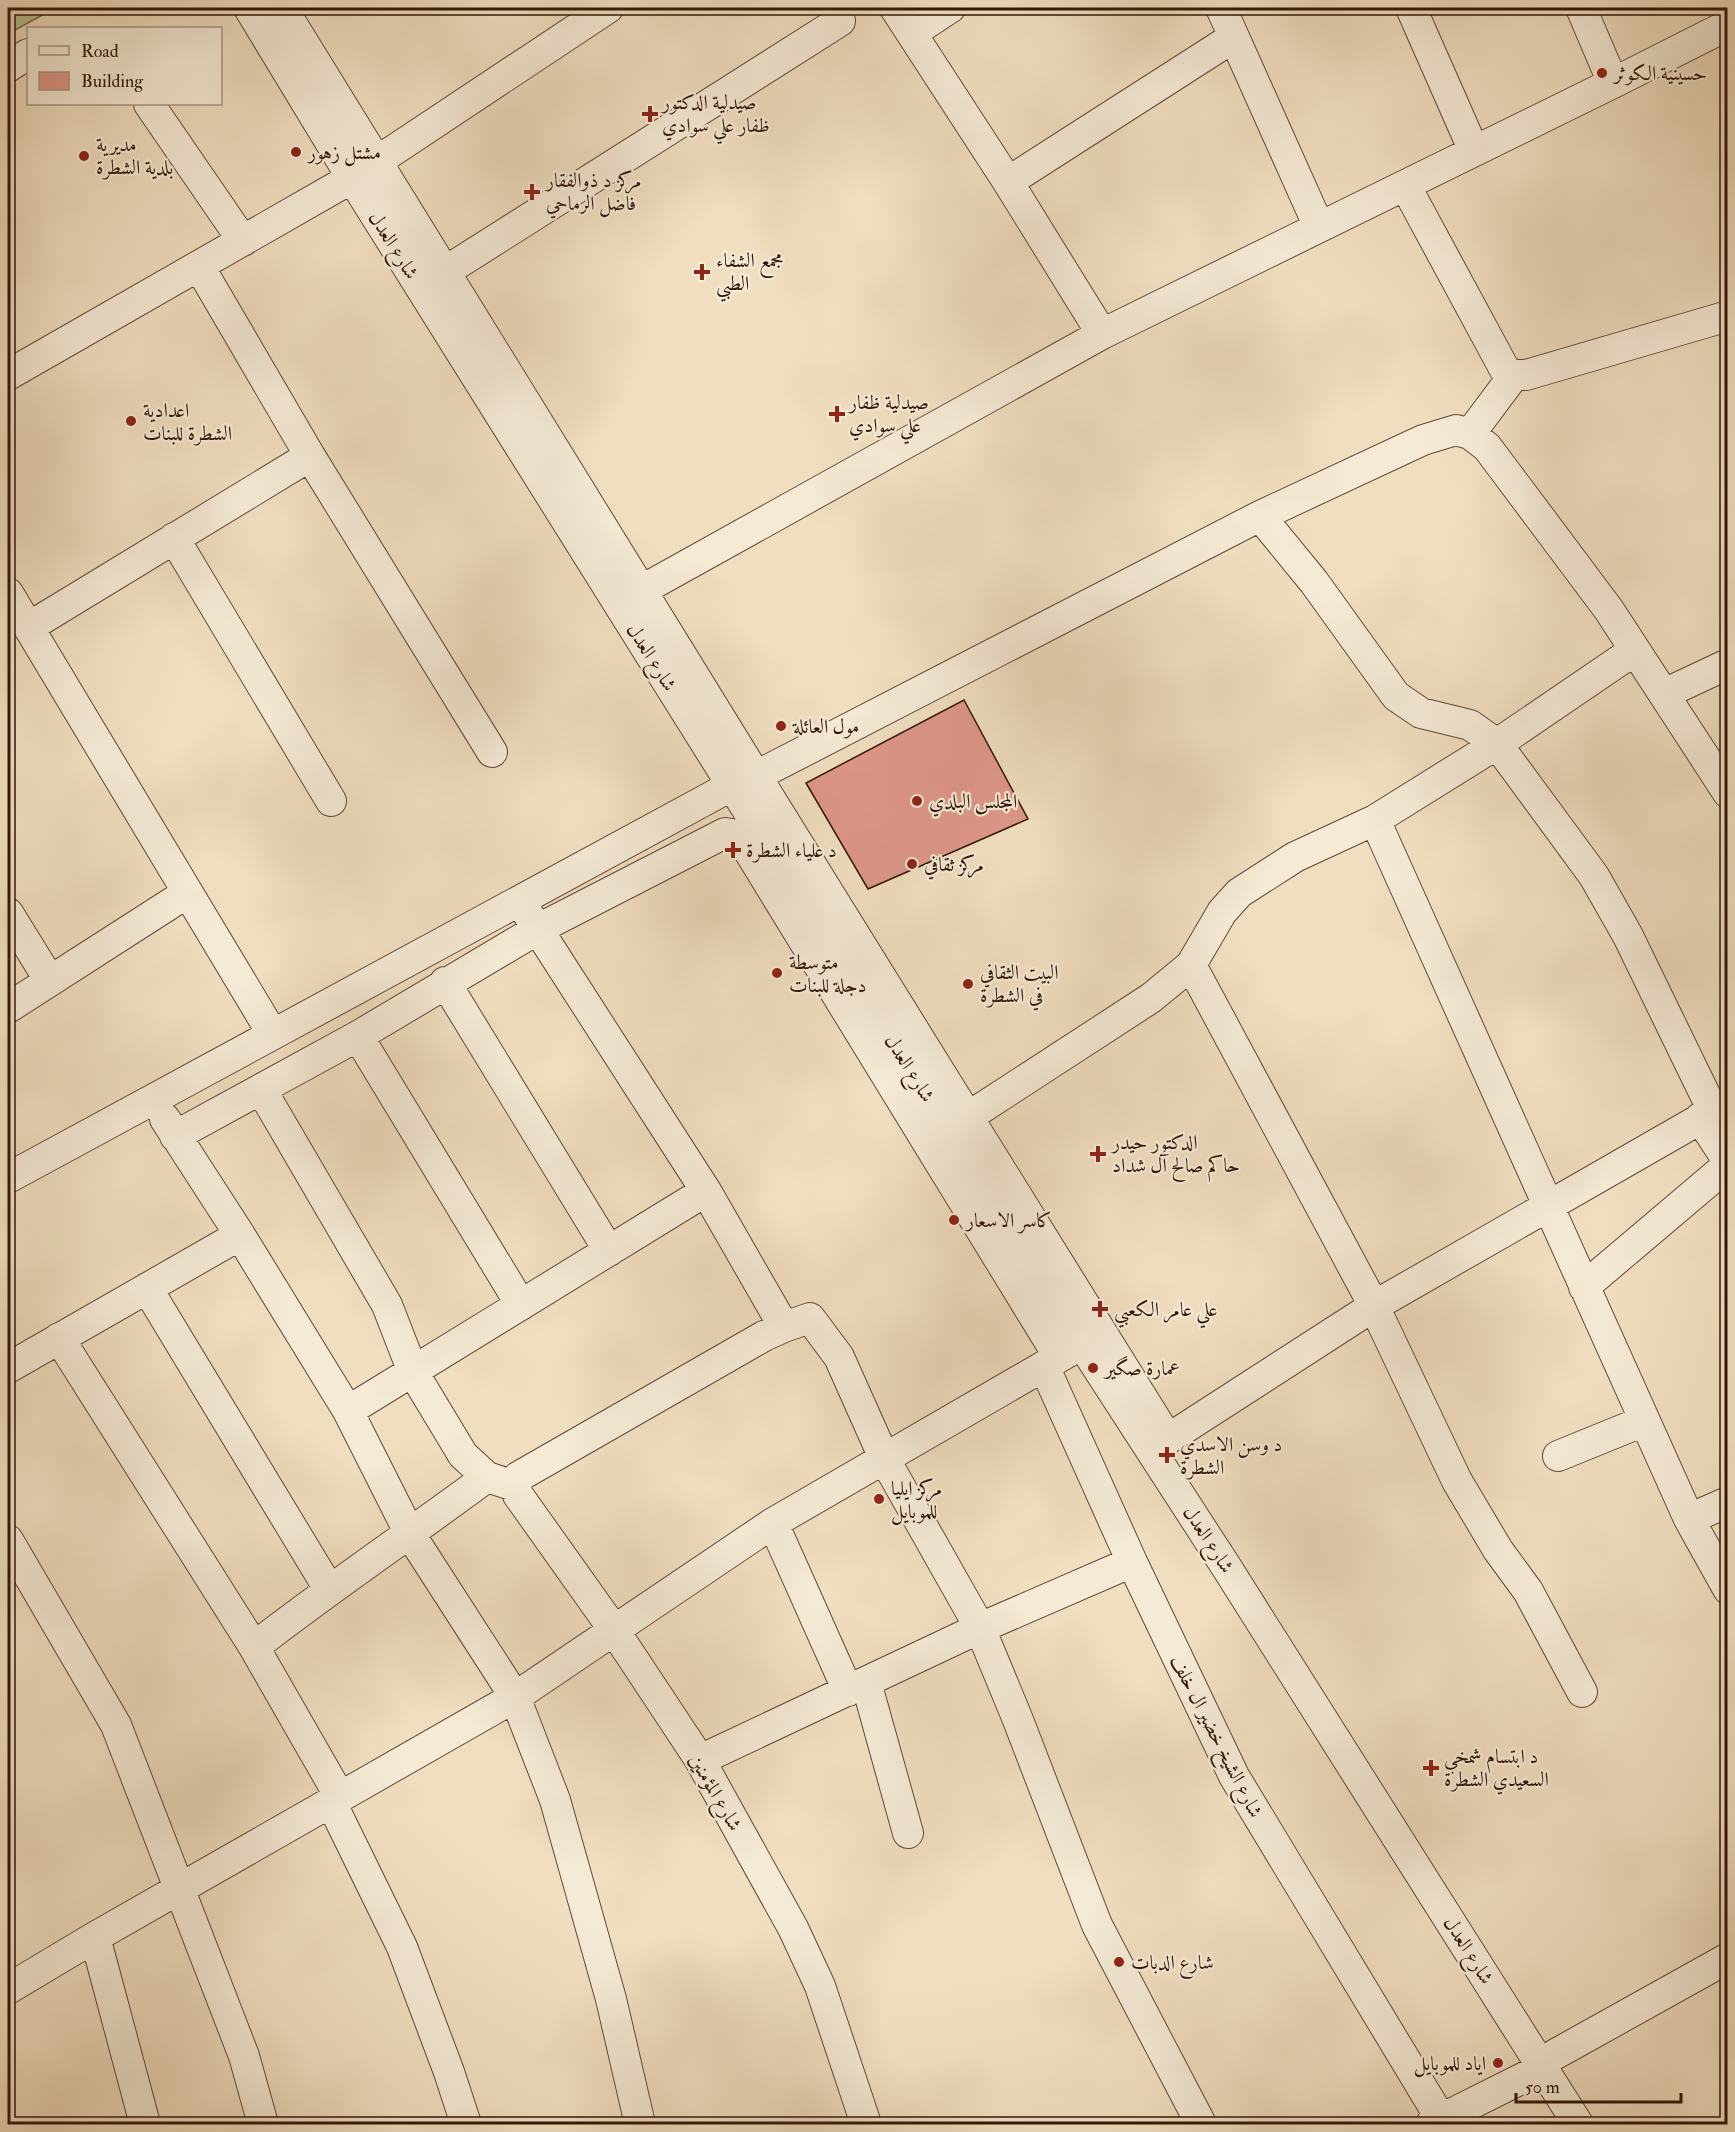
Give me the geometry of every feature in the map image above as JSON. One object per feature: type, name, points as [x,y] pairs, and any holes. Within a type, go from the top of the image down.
[{"type":"street","name":"شارع العدل","points":[[249,8],[352,178],[744,781],[968,1117],[1549,2062],[1578,2124]]},
{"type":"street","name":"شارع العدل","points":[[282,8],[642,590],[744,781],[1062,1356],[1240,1588],[1549,2062],[1598,2124]]},
{"type":"street","points":[[8,375],[352,178],[608,8]]},
{"type":"street","points":[[895,8],[1008,183],[1101,334]]},
{"type":"street","points":[[912,33],[950,8]]},
{"type":"street","points":[[1221,8],[1319,227]]},
{"type":"street","points":[[1411,8],[1474,152]]},
{"type":"street","points":[[1581,8],[1613,83]]},
{"type":"street","points":[[446,271],[840,21]]},
{"type":"street","points":[[642,590],[1101,334],[1728,25]]},
{"type":"street","points":[[1008,183],[1234,37]]},
{"type":"street","points":[[8,67],[27,55]]},
{"type":"street","points":[[150,105],[243,241]]},
{"type":"street","points":[[1405,185],[1504,370],[1514,375],[1526,375],[1728,316]]},
{"type":"street","points":[[199,266],[310,456],[492,752]]},
{"type":"street","points":[[1470,434],[1514,375]]},
{"type":"street","points":[[8,1178],[272,1033],[744,781],[1260,516],[1423,440],[1456,430],[1470,434],[1487,447],[1609,610],[1728,793]]},
{"type":"street","points":[[29,627],[310,456]]},
{"type":"street","points":[[1260,516],[1314,582],[1396,696],[1422,713],[1470,724],[1497,744],[1594,876],[1628,936],[1714,1111],[1728,1163],[1584,1287]]},
{"type":"street","points":[[174,538],[332,801]]},
{"type":"street","points":[[8,593],[272,1033]]},
{"type":"street","points":[[968,1117],[1151,998],[1191,965],[1222,912],[1239,893],[1295,857],[1375,820],[1497,744],[1635,650]]},
{"type":"street","points":[[1664,694],[1728,664]]},
{"type":"street","points":[[1375,820],[1644,1421],[1689,1519],[1728,1589]]},
{"type":"street","points":[[8,1989],[95,1936],[515,1697],[773,1523],[1062,1356],[739,835],[726,833],[538,929],[445,982],[358,1036],[175,1136]]},
{"type":"street","points":[[8,1008],[187,893]]},
{"type":"street","points":[[519,900],[706,1191],[784,1327]]},
{"type":"street","points":[[8,913],[50,981]]},
{"type":"street","points":[[1191,965],[1374,1306],[1456,1481],[1498,1550],[1528,1591],[1582,1692]]},
{"type":"street","points":[[445,982],[609,1251]]},
{"type":"street","points":[[358,1036],[521,1305]]},
{"type":"street","points":[[261,1089],[387,1305],[412,1372],[463,1455],[487,1477],[515,1486],[518,1478],[764,1336],[810,1318],[839,1358],[884,1458],[980,1628],[1097,1925],[1201,2124]]},
{"type":"street","points":[[152,1099],[240,1235],[348,1411],[410,1534],[515,1697],[555,1800],[611,1999],[640,2124]]},
{"type":"street","points":[[1168,1439],[1374,1306],[1714,1111]]},
{"type":"street","points":[[348,1411],[706,1191]]},
{"type":"street","points":[[8,1368],[240,1235]]},
{"type":"street","points":[[147,1288],[329,1589]]},
{"type":"street","points":[[59,1338],[254,1647],[336,1800],[402,1947],[466,2124]]},
{"type":"street","name":"شارع الشيخ خضير ال خلف","points":[[1062,1356],[1132,1562],[1233,1776],[1436,2122]]},
{"type":"street","points":[[1558,1456],[1644,1421]]},
{"type":"street","points":[[254,1647],[329,1589],[410,1534],[487,1477]]},
{"type":"street","name":"شارع المؤمنين","points":[[515,1486],[518,1495],[614,1630],[700,1760],[793,1928],[820,1986],[866,2124]]},
{"type":"street","points":[[1689,1519],[1728,1502]]},
{"type":"street","points":[[773,1523],[857,1686],[908,1833]]},
{"type":"street","points":[[8,1540],[116,1725],[244,2056],[263,2124]]},
{"type":"street","points":[[700,1760],[980,1628],[1132,1562]]},
{"type":"street","points":[[95,1936],[145,2124]]},
{"type":"street","points":[[1436,2122],[1549,2062],[1698,1973],[1728,1958]]},
{"type":"green space","points":[[8,8],[55,8],[8,34]]},
{"type":"building","name":"المجلس البلدي","points":[[964,700],[1028,819],[868,889],[806,783]]},
{"type":"place","name":"حسينية الكوثر","points":[[1602,73]]},
{"type":"place","name":"صيدلية الدكتور ظفار علي سوادي","points":[[650,114]]},
{"type":"place","name":"مشتل زهور","points":[[296,152]]},
{"type":"place","name":"مديرية بلدية الشطرة","points":[[84,156]]},
{"type":"place","name":"مركز د ذوالفقار فاضل الرماحي","points":[[532,192]]},
{"type":"place","name":"مجمع الشفاء الطبي","points":[[702,272]]},
{"type":"place","name":"صيدلية ظفار علي سوادي","points":[[837,414]]},
{"type":"place","name":"اعدادية الشطرة للبنات","points":[[131,421]]},
{"type":"place","name":"مول العائلة","points":[[781,726]]},
{"type":"place","name":"المجلس البلدي","points":[[917,801]]},
{"type":"place","name":"د علياء الشطرة","points":[[733,850]]},
{"type":"place","name":"مركز ثقافي","points":[[912,864]]},
{"type":"place","name":"متوسطة دجلة للبنات","points":[[777,973]]},
{"type":"place","name":"البيت الثقافي في الشطرة","points":[[968,984]]},
{"type":"place","name":"الدكتور حيدر حاكم صالح آل شداد","points":[[1098,1154]]},
{"type":"place","name":"كاسر الاسعار","points":[[954,1220]]},
{"type":"place","name":"علي عامر الكعبي","points":[[1100,1309]]},
{"type":"place","name":"عمارة صگير","points":[[1093,1368]]},
{"type":"place","name":"د وسن الاسدي الشطرة","points":[[1167,1455]]},
{"type":"place","name":"مركز ايليا للموبايل","points":[[879,1499]]},
{"type":"place","name":"د ابتسام شمخي السعيدي الشطرة","points":[[1431,1768]]},
{"type":"place","name":"شارع الدبات","points":[[1119,1962]]},
{"type":"place","name":"اياد للموبايل","points":[[1498,2063]]}]
